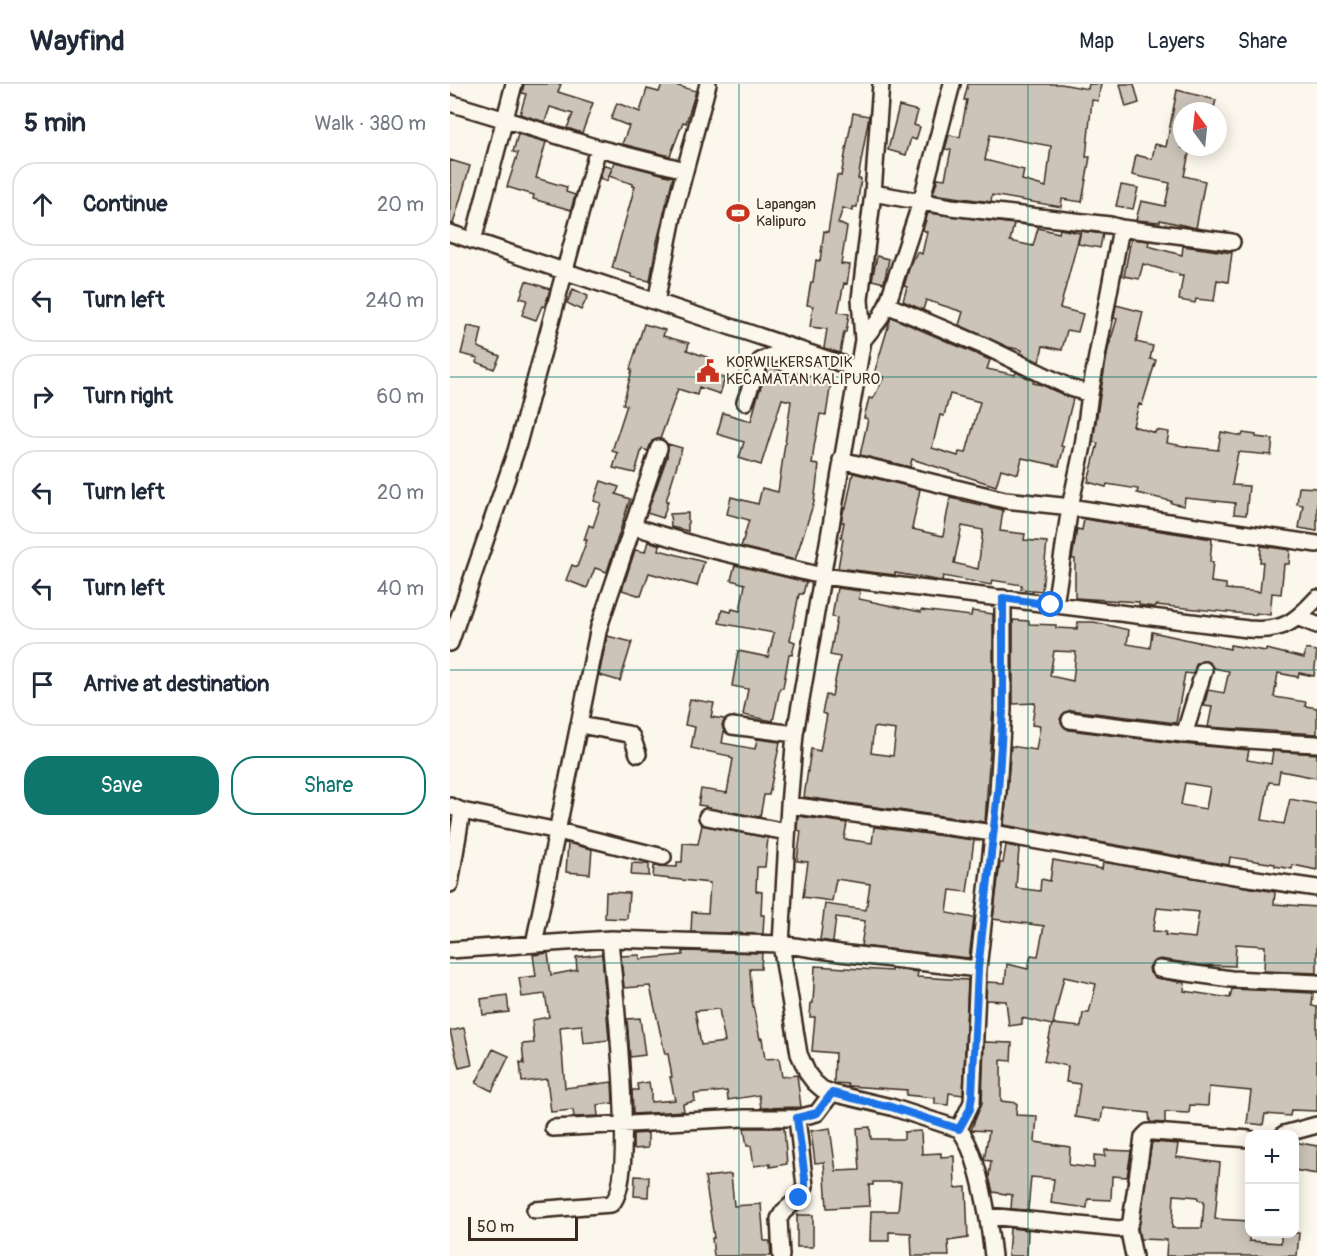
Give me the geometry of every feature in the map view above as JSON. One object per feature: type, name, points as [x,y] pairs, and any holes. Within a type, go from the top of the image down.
[{"type":"street","points":[[473,241],[514,84]]},
{"type":"street","points":[[656,302],[674,212],[708,84]]},
{"type":"street","points":[[881,84],[873,193],[860,299],[862,340],[795,734],[781,944],[799,1054],[808,1074],[822,1089],[832,1093],[891,1107],[959,1129],[971,1147],[988,1216],[993,1256]]},
{"type":"street","points":[[862,340],[879,320],[887,305],[921,202],[951,84]]},
{"type":"street","points":[[450,104],[598,148],[685,170]]},
{"type":"street","points":[[450,643],[516,451],[598,148]]},
{"type":"street","points":[[873,193],[921,202],[1232,242]]},
{"type":"street","points":[[1047,605],[1059,506],[1083,446],[1081,391],[1110,226]]},
{"type":"street","points":[[450,233],[857,369]]},
{"type":"street","points":[[887,305],[984,346],[1081,391]]},
{"type":"street","points":[[745,402],[760,361],[791,347]]},
{"type":"street","points":[[534,944],[599,627],[659,448]]},
{"type":"street","points":[[841,460],[1005,500],[1317,544]]},
{"type":"street","points":[[632,526],[709,549],[822,576],[1259,630],[1275,629],[1299,618],[1317,598]]},
{"type":"street","points":[[959,1129],[970,1109],[972,1095],[978,969],[998,792],[1003,710],[1003,598]]},
{"type":"street","points":[[1299,618],[1317,625]]},
{"type":"street","points":[[1184,735],[1204,670]]},
{"type":"street","points":[[1070,720],[1184,735],[1317,744]]},
{"type":"street","points":[[580,725],[628,734],[632,737],[638,754]]},
{"type":"street","points":[[732,726],[795,734]]},
{"type":"street","points":[[789,805],[993,833],[1229,875],[1317,888]]},
{"type":"street","points":[[450,884],[456,808],[663,857]]},
{"type":"street","points":[[707,817],[787,832]]},
{"type":"street","points":[[450,950],[610,939],[781,944],[978,969]]},
{"type":"street","points":[[535,1210],[611,1204],[614,1202],[620,1185],[625,1123],[610,939]]},
{"type":"street","points":[[1159,969],[1231,979],[1317,983]]},
{"type":"street","points":[[552,1128],[625,1123],[797,1118],[817,1113],[832,1093]]},
{"type":"street","points":[[781,1256],[779,1219],[783,1212],[799,1198],[805,1186],[797,1118]]},
{"type":"street","points":[[1299,1130],[1317,1125]]},
{"type":"street","points":[[1134,1256],[1128,1227],[1131,1221],[1142,1142],[1148,1132],[1245,1139]]},
{"type":"street","points":[[988,1216],[1119,1229],[1128,1227]]},
{"type":"building","points":[[524,84],[561,84],[558,92],[593,103],[582,133],[567,128],[573,114],[550,107],[545,122],[520,114],[526,94],[522,93]]},
{"type":"building","points":[[662,84],[671,84],[696,91],[686,123],[683,122],[670,156],[622,144],[629,126],[611,119],[617,103],[640,112],[647,89],[659,92]]},
{"type":"building","points":[[968,84],[1061,84],[1088,89],[1089,84],[1101,84],[1098,101],[1092,100],[1086,157],[1090,157],[1082,202],[1062,199],[1061,207],[992,195],[991,202],[933,194],[938,178],[945,179],[951,150],[945,149],[949,135],[960,137],[967,100],[964,100]],"holes":[[[990,135],[1051,146],[1046,187],[1022,180],[1024,170],[985,160]]]},
{"type":"building","points":[[1120,84],[1134,84],[1139,103],[1126,107]]},
{"type":"building","points":[[1177,90],[1216,100],[1215,102],[1175,102]]},
{"type":"building","points":[[899,106],[918,111],[914,125],[920,127],[916,140],[911,138],[906,155],[888,150]]},
{"type":"building","points":[[1173,111],[1173,156],[1188,156],[1184,176],[1205,181],[1196,228],[1160,220],[1160,222],[1136,220],[1141,201],[1165,206],[1170,183],[1132,175],[1136,155],[1152,159],[1155,144],[1166,147]]},
{"type":"building","points":[[853,113],[869,116],[858,179],[861,179],[857,207],[853,207],[853,211],[843,208],[838,223],[847,227],[841,264],[850,265],[838,312],[849,314],[840,353],[824,348],[827,329],[810,327],[813,306],[807,305],[816,260],[820,261],[824,231],[828,232],[837,175],[841,176]]},
{"type":"building","points":[[518,134],[546,142],[536,178],[567,187],[566,192],[575,195],[571,210],[533,199],[534,195],[507,187],[518,153],[513,152]]},
{"type":"building","points":[[450,160],[470,166],[453,224],[450,223]]},
{"type":"building","points":[[615,162],[673,177],[650,281],[631,277],[631,274],[612,268],[635,186],[609,176]]},
{"type":"building","points":[[604,165],[612,168],[607,181],[600,178]]},
{"type":"building","points":[[1121,185],[1138,188],[1133,209],[1116,206]]},
{"type":"building","points":[[928,213],[1014,224],[1010,241],[1033,246],[1038,228],[1059,233],[1060,229],[1080,233],[1060,308],[1083,314],[1078,332],[1067,330],[1062,350],[1043,346],[1039,362],[1021,353],[1022,350],[1008,347],[959,325],[963,312],[926,300],[923,310],[903,301],[909,269],[917,252],[922,254],[927,232],[923,230]]},
{"type":"building","points":[[1081,231],[1103,234],[1100,248],[1078,244]]},
{"type":"building","points":[[1131,239],[1149,241],[1148,246],[1182,255],[1183,246],[1232,253],[1228,282],[1217,280],[1214,301],[1196,299],[1195,303],[1179,300],[1183,276],[1179,274],[1143,264],[1139,279],[1124,276]]},
{"type":"building","points":[[877,256],[889,259],[884,283],[872,280]]},
{"type":"building","points":[[526,281],[550,289],[545,307],[542,306],[536,320],[522,315],[527,300],[520,298]]},
{"type":"building","points":[[573,289],[588,296],[581,310],[567,303]]},
{"type":"building","points":[[1116,305],[1143,312],[1136,342],[1153,346],[1150,359],[1156,360],[1133,426],[1155,433],[1156,430],[1169,432],[1167,443],[1218,450],[1221,432],[1242,436],[1243,433],[1273,439],[1271,455],[1238,452],[1232,485],[1249,486],[1246,515],[1234,514],[1235,503],[1185,498],[1184,506],[1137,493],[1138,489],[1107,484],[1106,487],[1088,482],[1098,443],[1093,442],[1108,349],[1117,319],[1114,318]]},
{"type":"building","points":[[891,317],[990,360],[987,369],[1015,375],[1016,372],[1034,381],[1033,383],[1073,399],[1061,446],[1064,447],[1059,466],[1022,458],[1018,474],[1001,469],[996,486],[912,459],[910,467],[860,455],[868,419],[864,418],[869,398],[873,399],[884,377],[874,374]],"holes":[[[950,394],[980,402],[966,453],[959,452],[958,456],[932,448],[940,415],[944,416]]]},
{"type":"building","points":[[644,324],[665,330],[663,336],[689,343],[687,350],[709,358],[704,372],[725,378],[720,394],[699,387],[697,395],[678,389],[660,439],[652,441],[648,451],[642,449],[635,473],[613,468],[618,453],[612,451],[627,405],[623,404],[632,370],[630,369]]},
{"type":"building","points":[[468,326],[482,329],[478,347],[500,356],[494,369],[476,362],[478,358],[461,354]]},
{"type":"building","points":[[770,367],[831,382],[826,415],[820,414],[814,447],[812,464],[819,465],[814,502],[795,560],[741,547],[749,520],[727,514],[731,497],[758,504],[762,488],[778,492],[791,401],[782,399],[761,465],[739,458],[744,442],[717,434],[723,413],[751,421],[758,395]]},
{"type":"building","points":[[668,444],[682,448],[663,518],[647,513],[667,457]]},
{"type":"building","points":[[853,473],[920,489],[912,529],[943,536],[950,498],[1003,510],[1000,531],[1025,534],[1024,540],[1047,542],[1042,591],[1021,589],[1022,585],[992,580],[991,585],[943,576],[942,581],[895,573],[895,575],[838,568],[843,539],[841,538],[844,522],[841,522],[844,508],[846,508]],"holes":[[[962,526],[983,530],[978,569],[954,563]]]},
{"type":"building","points":[[601,481],[619,487],[616,494],[630,499],[607,572],[595,568],[587,588],[566,580],[572,565],[577,567],[587,540],[584,540],[589,525],[593,527],[601,503],[594,501]]},
{"type":"building","points":[[1299,487],[1317,488],[1317,531],[1299,528],[1303,505],[1297,504]]},
{"type":"building","points":[[688,513],[688,531],[671,527],[670,514]]},
{"type":"building","points":[[1084,519],[1212,539],[1211,582],[1226,584],[1226,589],[1260,592],[1263,562],[1260,562],[1261,546],[1290,550],[1289,564],[1284,564],[1281,594],[1272,593],[1270,615],[1156,605],[1155,607],[1139,605],[1139,602],[1075,598],[1075,559],[1072,559],[1077,529],[1082,530]]},
{"type":"building","points":[[648,541],[660,545],[659,550],[704,562],[697,586],[649,573],[641,596],[622,590],[635,550],[645,552]]},
{"type":"building","points":[[735,565],[806,582],[803,594],[799,594],[790,640],[795,642],[792,655],[789,654],[783,688],[780,688],[773,721],[743,715],[748,689],[732,686],[738,651],[768,657],[774,633],[719,623],[722,610],[740,611],[745,584],[731,580]]},
{"type":"building","points":[[837,588],[860,591],[859,599],[921,612],[921,610],[971,616],[972,611],[993,614],[993,708],[985,822],[804,797],[811,749],[820,751],[827,715],[822,713],[826,695],[832,696],[840,657],[830,655],[837,618],[832,617]],"holes":[[[874,727],[896,730],[893,756],[871,753]]]},
{"type":"building","points":[[1013,620],[1029,621],[1029,624],[1056,625],[1056,628],[1077,629],[1078,622],[1094,622],[1129,630],[1127,644],[1150,648],[1152,632],[1230,649],[1230,645],[1266,651],[1266,649],[1304,658],[1306,649],[1317,651],[1314,676],[1299,673],[1298,677],[1278,673],[1274,697],[1306,702],[1305,706],[1317,708],[1317,734],[1208,727],[1212,707],[1204,706],[1208,690],[1224,693],[1229,671],[1213,668],[1206,661],[1197,663],[1193,674],[1185,673],[1176,723],[1071,710],[1063,714],[1060,719],[1064,727],[1069,730],[1249,750],[1247,760],[1271,764],[1273,751],[1317,754],[1317,778],[1280,771],[1278,783],[1269,782],[1262,820],[1284,824],[1290,799],[1317,804],[1317,870],[1293,865],[1292,869],[1230,857],[1229,865],[1004,825],[1011,746],[1036,750],[1040,726],[1032,725],[1035,703],[1013,704]],"holes":[[[1054,651],[1076,652],[1073,681],[1050,676]],[[1185,783],[1210,787],[1206,809],[1181,805]]]},
{"type":"building","points":[[607,636],[632,642],[620,681],[599,675]]},
{"type":"building","points":[[690,699],[714,703],[711,717],[725,719],[722,725],[724,732],[722,743],[755,749],[757,739],[780,742],[769,795],[764,795],[760,817],[698,805],[701,789],[727,793],[733,759],[730,756],[691,748],[695,727],[685,725]]},
{"type":"building","points":[[798,816],[847,823],[844,839],[872,843],[874,827],[974,840],[967,892],[950,890],[947,913],[974,918],[969,958],[861,946],[865,921],[836,917],[833,942],[820,940],[825,904],[866,910],[870,884],[836,879],[832,901],[803,897],[808,862],[797,861],[801,831],[797,830]]},
{"type":"building","points":[[702,825],[768,838],[765,867],[757,867],[756,891],[762,892],[763,934],[691,932],[692,912],[708,913],[710,883],[653,877],[654,866],[677,867],[677,862],[682,862],[683,843],[698,844]]},
{"type":"building","points":[[568,843],[592,849],[590,874],[566,872]]},
{"type":"building","points":[[1006,845],[1019,848],[1016,888],[1040,891],[1041,879],[1050,881],[1053,860],[1102,869],[1103,862],[1275,892],[1274,904],[1317,907],[1317,973],[1264,971],[1265,946],[1236,944],[1235,966],[1200,965],[1160,959],[1152,963],[1149,968],[1150,973],[1157,978],[1185,983],[1184,991],[1230,998],[1232,989],[1313,993],[1312,1006],[1317,1007],[1317,1111],[1291,1110],[1290,1116],[1265,1114],[1263,1125],[1247,1123],[1251,1091],[1209,1087],[1208,1106],[1190,1105],[1189,1113],[1165,1112],[1165,1123],[1150,1122],[1149,1113],[1103,1108],[1101,1121],[1075,1117],[1080,1084],[1066,1082],[1068,1066],[1044,1061],[1052,1025],[1022,1018],[1022,1024],[1009,1026],[1006,1001],[986,1000],[987,982],[1005,983],[1007,964],[1028,969],[1031,955],[1038,956],[1044,926],[993,919],[1000,863],[1003,863]],"holes":[[[1157,908],[1199,912],[1195,938],[1165,935],[1166,932],[1153,931]],[[1064,977],[1096,984],[1089,1013],[1083,1013],[1081,1027],[1053,1024]]]},
{"type":"building","points":[[632,863],[649,864],[649,876],[631,875]]},
{"type":"building","points":[[606,892],[629,893],[627,919],[605,918]]},
{"type":"building","points":[[683,951],[762,953],[761,969],[750,969],[752,1001],[765,1059],[779,1058],[782,1077],[797,1075],[801,1107],[761,1108],[759,1095],[728,1100],[727,1091],[694,1094],[695,1101],[683,1104],[684,1111],[633,1114],[632,1090],[638,1090],[637,1084],[649,1082],[651,1102],[675,1100],[668,1054],[665,1054],[650,986],[624,988],[621,956],[640,955],[640,959],[683,955]],"holes":[[[719,1009],[725,1042],[701,1045],[695,1011]]]},
{"type":"building","points":[[548,953],[551,975],[577,970],[576,957],[602,954],[609,1040],[584,1043],[582,1025],[560,1027],[565,1088],[612,1082],[613,1103],[597,1105],[598,1116],[574,1117],[573,1110],[551,1112],[547,1079],[522,1082],[520,1062],[524,1064],[522,1044],[534,1043],[532,1020],[549,1017],[545,994],[522,997],[519,978],[536,976],[533,955]]},
{"type":"building","points":[[815,966],[891,971],[891,969],[918,972],[917,977],[968,980],[963,1095],[949,1093],[948,1105],[935,1104],[935,1098],[906,1095],[907,1090],[834,1083],[835,1053],[812,1051],[815,1017],[810,1017]]},
{"type":"building","points":[[507,995],[509,1012],[483,1015],[481,999]]},
{"type":"building","points":[[640,1018],[645,1055],[630,1057],[627,1019]]},
{"type":"building","points":[[464,1028],[472,1065],[459,1068],[450,1031]]},
{"type":"building","points":[[984,1042],[1012,1043],[1011,1061],[1001,1060],[1001,1101],[1017,1103],[1016,1115],[1037,1116],[1035,1142],[1070,1147],[1069,1165],[1094,1168],[1094,1155],[1105,1156],[1105,1150],[1131,1151],[1127,1177],[1112,1176],[1111,1200],[1088,1199],[1087,1208],[1051,1203],[1054,1179],[1031,1177],[1028,1210],[1011,1209],[1012,1195],[993,1192],[989,1177],[991,1161],[984,1160],[989,1131],[971,1130],[982,1103]]},
{"type":"building","points":[[493,1049],[509,1056],[492,1091],[476,1083]]},
{"type":"building","points":[[870,1127],[871,1139],[904,1139],[904,1132],[921,1131],[922,1154],[941,1153],[941,1157],[954,1156],[955,1188],[966,1187],[968,1238],[948,1241],[949,1256],[912,1256],[911,1233],[889,1232],[889,1241],[870,1241],[871,1211],[898,1211],[901,1182],[873,1182],[873,1185],[869,1185],[870,1206],[827,1208],[824,1162],[815,1163],[811,1131],[830,1128],[836,1171],[860,1170],[857,1128]]},
{"type":"building","points":[[744,1128],[784,1128],[787,1164],[770,1167],[770,1164],[754,1166],[751,1146],[747,1146]]},
{"type":"building","points":[[648,1133],[648,1148],[633,1149],[633,1134]]},
{"type":"building","points":[[1152,1142],[1178,1144],[1176,1157],[1220,1163],[1215,1219],[1245,1221],[1245,1238],[1249,1238],[1249,1241],[1281,1243],[1281,1238],[1299,1238],[1297,1256],[1166,1256],[1167,1240],[1140,1239],[1138,1228]],"holes":[[[1174,1195],[1198,1197],[1198,1200],[1204,1201],[1202,1228],[1172,1228]]]},
{"type":"building","points":[[1299,1143],[1317,1146],[1317,1174],[1299,1171]]},
{"type":"building","points":[[731,1174],[734,1206],[761,1204],[764,1241],[770,1241],[771,1256],[714,1256],[712,1238],[714,1238],[705,1177]]},
{"type":"building","points":[[635,1176],[649,1177],[648,1197],[634,1196]]},
{"type":"building","points":[[797,1215],[813,1215],[813,1247],[797,1247]]},
{"type":"building","points":[[1010,1228],[1028,1230],[1027,1256],[1008,1256]]},
{"type":"place","name":"Lapangan Kalipuro","points":[[738,213]]},
{"type":"place","name":"KORWILKERSATDIK KECAMATAN KALIPURO","points":[[708,371]]},
{"type":"route","points":[[799,1198],[805,1186],[805,1178],[797,1118],[817,1113],[832,1093],[891,1107],[959,1129],[970,1109],[978,969],[998,792],[1003,710],[1003,598],[1051,605]]}]
